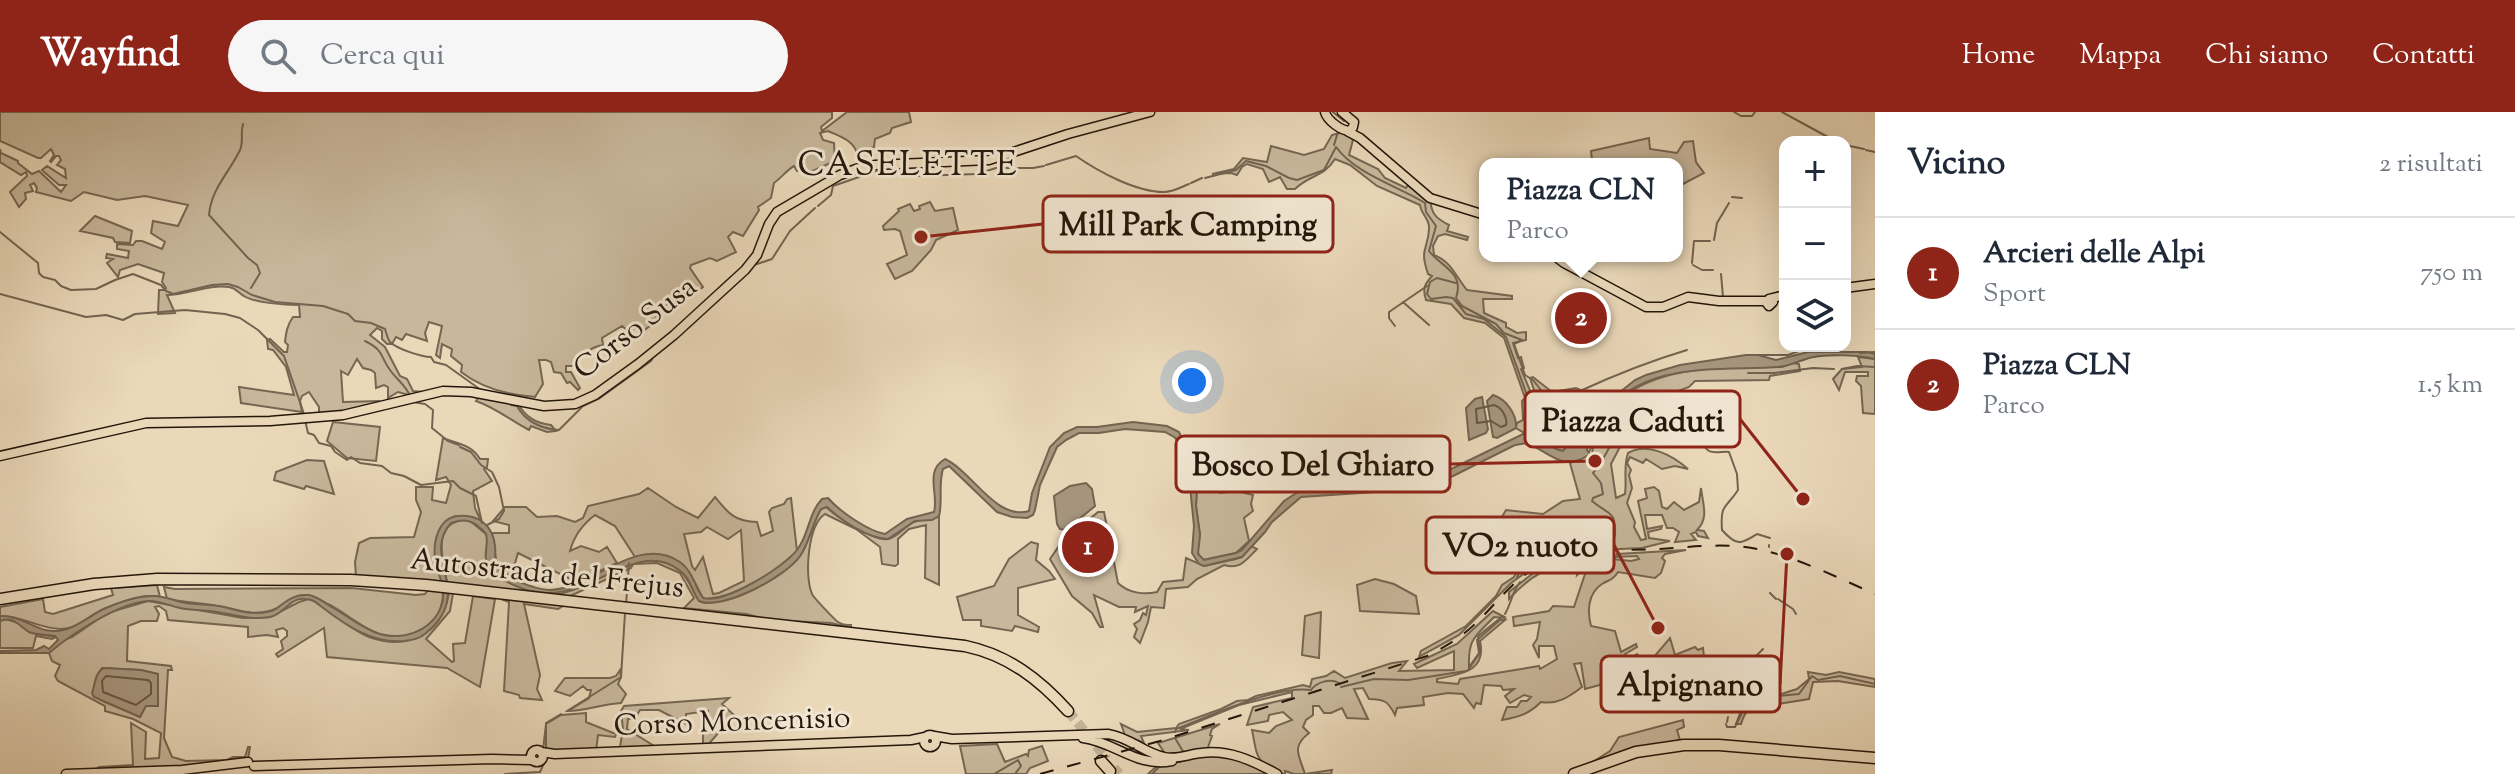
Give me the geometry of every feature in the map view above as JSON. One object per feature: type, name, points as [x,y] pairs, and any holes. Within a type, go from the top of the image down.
[{"type":"highway","name":"Autostrada del Frejus","points":[[0,601],[144,582],[350,583],[426,587],[972,648],[997,656],[1023,670],[1042,685],[1066,713]]},
{"type":"highway","points":[[1574,774],[1636,752],[1671,748],[1719,747],[1875,760]]},
{"type":"highway","points":[[1585,774],[1671,748]]},
{"type":"main road","name":"Corso Susa","points":[[0,456],[153,422],[274,421],[348,414],[443,391],[471,392],[544,406],[580,402],[638,364],[745,270],[757,255],[770,220],[777,212],[840,175],[875,165],[993,159],[1068,134],[1150,112]]},
{"type":"main road","points":[[1325,112],[1326,117],[1349,118],[1360,138],[1430,198],[1479,213]]},
{"type":"main road","points":[[1563,262],[1641,305],[1660,307],[1682,297],[1767,302],[1779,298]]},
{"type":"main road","points":[[1851,287],[1875,284]]},
{"type":"main road","points":[[948,740],[1078,738],[1118,748],[1122,746],[1122,739],[1111,734]]},
{"type":"main road","points":[[948,740],[1111,734],[1128,739],[1158,760]]},
{"type":"main road","name":"Corso Moncenisio","points":[[251,764],[552,757],[948,740]]},
{"type":"main road","points":[[1103,743],[1134,759],[1158,760],[1209,752],[1238,756],[1277,774]]},
{"type":"main road","points":[[66,774],[251,764]]},
{"type":"main road","points":[[145,774],[251,764]]},
{"type":"shaded area","points":[[0,112],[832,112],[832,118],[821,127],[822,131],[847,112],[909,112],[911,122],[892,128],[890,133],[875,139],[874,147],[857,153],[841,137],[828,131],[820,133],[823,140],[834,143],[835,161],[806,174],[792,167],[774,183],[771,198],[758,207],[743,236],[733,232],[728,237],[736,252],[717,261],[710,258],[691,265],[703,287],[684,301],[681,297],[654,312],[658,320],[643,331],[636,328],[627,330],[622,326],[602,338],[603,345],[587,352],[574,366],[566,366],[566,372],[571,372],[580,388],[578,390],[570,382],[567,383],[561,373],[554,372],[551,362],[546,360],[539,360],[543,384],[535,397],[506,393],[478,383],[461,372],[462,365],[451,356],[452,349],[442,344],[440,358],[436,355],[442,326],[429,322],[425,333],[427,341],[406,334],[402,340],[396,337],[392,344],[387,344],[382,339],[382,331],[377,328],[370,335],[385,347],[400,376],[407,379],[413,391],[424,392],[409,395],[398,392],[388,398],[388,387],[376,388],[375,373],[363,368],[357,359],[348,375],[341,371],[343,402],[379,401],[379,404],[319,416],[319,407],[309,392],[300,401],[302,412],[241,403],[239,387],[294,395],[286,367],[273,350],[268,349],[267,340],[270,339],[287,352],[287,329],[293,317],[300,317],[299,305],[255,300],[234,288],[221,286],[167,295],[175,313],[158,314],[159,290],[166,288],[162,282],[164,273],[138,264],[120,270],[118,277],[107,263],[113,259],[106,258],[107,254],[128,258],[129,251],[117,249],[117,244],[133,245],[136,241],[162,249],[165,242],[151,233],[153,221],[178,226],[188,205],[145,196],[117,200],[84,192],[71,201],[36,192],[34,183],[30,185],[33,191],[25,193],[26,199],[19,207],[10,192],[27,176],[26,172],[21,175],[0,162],[0,149],[1,153],[18,161],[32,174],[39,171],[61,192],[66,185],[59,185],[42,170],[47,166],[66,178],[65,169],[57,165],[61,160],[59,156],[50,161],[54,155],[51,149],[38,158],[0,141]]},
{"type":"shaded area","points":[[1343,132],[1353,140],[1349,155],[1378,169],[1385,178],[1406,188],[1408,185],[1418,189],[1430,198],[1431,208],[1440,220],[1449,225],[1447,231],[1468,237],[1467,240],[1445,234],[1438,236],[1433,246],[1434,255],[1449,266],[1467,290],[1512,296],[1512,299],[1483,299],[1484,313],[1506,323],[1506,327],[1517,333],[1526,332],[1526,340],[1513,343],[1518,358],[1521,357],[1524,368],[1521,369],[1531,393],[1535,393],[1530,378],[1533,377],[1552,392],[1581,390],[1575,410],[1592,407],[1586,423],[1563,451],[1546,446],[1516,428],[1517,423],[1523,420],[1522,401],[1525,398],[1504,338],[1485,323],[1464,318],[1451,304],[1426,300],[1425,286],[1432,276],[1428,274],[1424,259],[1429,225],[1420,205],[1377,186],[1350,165],[1335,159],[1326,169],[1295,189],[1287,189],[1280,177],[1269,182],[1263,169],[1247,164],[1237,175],[1212,174],[1234,169],[1243,158],[1267,162],[1271,146],[1304,155],[1324,149],[1332,135]]},
{"type":"shaded area","points":[[1649,138],[1650,149],[1677,153],[1684,142],[1693,141],[1696,162],[1704,173],[1683,184],[1683,158],[1592,158],[1591,151]]},
{"type":"shaded area","points":[[930,202],[935,211],[953,208],[958,230],[936,240],[912,271],[895,279],[887,264],[907,255],[900,231],[884,230],[883,226],[898,209],[910,204],[914,211]]},
{"type":"shaded area","points":[[95,216],[132,231],[130,243],[115,242],[113,238],[80,231]]},
{"type":"shaded area","points":[[1858,357],[1875,359],[1875,414],[1863,413],[1861,386],[1856,381],[1857,376],[1868,376],[1868,372],[1845,372],[1839,390],[1833,379],[1842,369],[1862,367]]},
{"type":"shaded area","points":[[1799,364],[1800,371],[1770,376],[1769,380],[1695,381],[1689,387],[1640,405],[1628,420],[1645,423],[1645,426],[1631,426],[1611,464],[1616,498],[1625,494],[1626,464],[1628,453],[1644,449],[1660,452],[1688,469],[1675,466],[1662,469],[1646,459],[1643,463],[1630,457],[1627,463],[1631,470],[1632,488],[1627,503],[1641,540],[1646,539],[1638,501],[1647,498],[1645,489],[1654,487],[1659,491],[1662,507],[1667,509],[1674,502],[1684,510],[1699,502],[1701,488],[1704,516],[1697,530],[1704,531],[1708,538],[1698,536],[1696,532],[1691,534],[1696,540],[1675,542],[1679,532],[1667,528],[1662,515],[1645,515],[1647,529],[1662,526],[1648,532],[1649,538],[1670,541],[1642,548],[1578,551],[1553,557],[1511,583],[1459,635],[1419,657],[1421,651],[1466,626],[1496,596],[1502,585],[1514,577],[1525,556],[1545,538],[1536,525],[1526,531],[1517,527],[1504,553],[1497,550],[1496,527],[1506,510],[1543,514],[1563,501],[1580,499],[1570,463],[1592,454],[1597,424],[1614,403],[1635,389],[1674,374],[1717,368],[1782,367]]},
{"type":"shaded area","points":[[480,396],[518,404],[532,419],[551,425],[556,431],[547,432],[531,426],[529,430],[476,401]]},
{"type":"shaded area","points":[[333,422],[380,427],[376,461],[347,458],[327,441]]},
{"type":"shaded area","points":[[443,438],[468,447],[480,459],[488,459],[484,469],[492,481],[473,491],[475,508],[481,521],[455,516],[436,538],[442,585],[356,576],[359,543],[370,538],[414,537],[421,512],[416,500],[416,487],[433,487],[432,500],[446,503],[451,485],[446,477],[436,480]]},
{"type":"shaded area","points":[[307,460],[324,461],[334,494],[274,480],[276,472]]},
{"type":"shaded area","points":[[1215,484],[1220,493],[1237,491],[1253,495],[1253,511],[1244,518],[1249,541],[1236,553],[1203,560],[1197,549],[1200,535],[1197,487]]},
{"type":"shaded area","points":[[648,488],[698,518],[715,497],[733,516],[757,522],[761,536],[773,531],[769,512],[772,508],[791,498],[797,551],[743,589],[706,599],[679,563],[651,555],[635,557],[615,526],[595,515],[580,531],[570,551],[581,546],[599,552],[607,547],[617,563],[576,582],[518,553],[511,577],[497,566],[492,533],[509,533],[509,525],[493,521],[505,507],[526,507],[537,517],[557,516],[575,522],[583,518],[588,506],[639,494]],"holes":[[[707,527],[728,539],[741,530],[744,581],[713,594],[703,557],[695,570],[684,534],[701,532]]]},
{"type":"shaded area","points":[[826,507],[856,528],[882,539],[892,538],[914,522],[939,516],[939,585],[925,578],[926,525],[909,529],[898,539],[898,564],[895,566],[882,564],[880,547],[856,529],[825,514],[811,539],[808,563],[810,586],[813,596],[829,613],[839,623],[851,625],[851,628],[831,623],[770,620],[746,614],[684,608],[694,598],[680,573],[657,563],[633,564],[631,568],[568,597],[448,586],[442,554],[443,534],[448,527],[469,520],[486,534],[498,576],[526,590],[557,594],[634,563],[649,560],[664,562],[679,570],[699,601],[709,603],[753,590],[793,564],[800,556],[821,509]]},
{"type":"shaded area","points":[[1098,512],[1104,512],[1118,583],[1136,592],[1157,592],[1163,582],[1183,580],[1186,558],[1204,566],[1242,557],[1251,546],[1257,549],[1239,565],[1224,565],[1188,587],[1166,589],[1164,608],[1151,607],[1140,643],[1134,637],[1137,629],[1134,624],[1143,613],[1146,615],[1148,606],[1135,612],[1136,607],[1119,607],[1094,595],[1103,627],[1100,627],[1092,613],[1072,596],[1050,559],[1061,543]]},
{"type":"shaded area","points":[[1031,542],[1038,544],[1036,560],[1055,579],[1018,588],[1018,615],[1039,627],[1038,632],[1015,626],[1012,631],[981,626],[981,620],[963,620],[957,597],[994,586],[1009,559]]},
{"type":"shaded area","points":[[1686,550],[1665,554],[1661,573],[1655,578],[1618,572],[1597,588],[1591,597],[1591,626],[1615,631],[1621,652],[1636,644],[1637,647],[1625,654],[1629,659],[1637,654],[1641,659],[1618,680],[1585,689],[1581,663],[1574,664],[1582,687],[1563,699],[1541,702],[1523,714],[1502,720],[1507,707],[1517,707],[1521,701],[1531,697],[1524,695],[1510,703],[1505,696],[1514,689],[1503,690],[1501,686],[1484,685],[1481,704],[1476,703],[1474,708],[1463,694],[1448,693],[1423,697],[1424,705],[1397,708],[1395,715],[1385,702],[1369,699],[1363,688],[1354,689],[1368,719],[1347,718],[1342,708],[1324,713],[1319,706],[1313,706],[1313,715],[1303,727],[1309,733],[1298,747],[1305,774],[1285,771],[1282,774],[1262,762],[1257,753],[1252,730],[1269,733],[1276,726],[1292,720],[1283,712],[1269,715],[1268,721],[1247,725],[1253,707],[1292,698],[1292,692],[1239,705],[1180,729],[1189,730],[1141,736],[1144,743],[1125,735],[1121,724],[1137,732],[1176,728],[1179,724],[1237,701],[1303,685],[1310,687],[1312,679],[1334,671],[1345,678],[1407,661],[1399,671],[1454,670],[1454,651],[1417,668],[1414,664],[1457,644],[1493,611],[1506,618],[1494,617],[1477,634],[1470,650],[1469,667],[1479,653],[1477,640],[1500,620],[1505,620],[1480,641],[1481,651],[1476,665],[1463,673],[1437,679],[1437,682],[1458,684],[1460,679],[1539,666],[1540,669],[1557,659],[1554,646],[1539,646],[1539,658],[1533,645],[1540,622],[1514,626],[1513,617],[1549,611],[1553,606],[1574,607],[1585,574],[1581,571],[1577,575],[1578,569],[1584,563],[1551,568],[1533,577],[1509,599],[1509,592],[1536,571],[1563,560],[1613,555],[1613,559],[1631,561],[1639,559],[1637,556],[1616,557],[1617,554]]},
{"type":"shaded area","points":[[1375,579],[1394,584],[1416,596],[1419,614],[1360,611],[1357,585]]},
{"type":"shaded area","points":[[157,585],[160,597],[147,596],[126,601],[64,629],[0,616],[0,607],[43,599],[45,612],[53,614],[113,595],[111,588]]},
{"type":"shaded area","points":[[164,587],[352,588],[416,595],[425,594],[428,590],[443,592],[442,603],[432,621],[410,635],[398,637],[374,632],[311,596],[302,595],[274,609],[254,613],[167,599]]},
{"type":"shaded area","points":[[449,593],[453,593],[450,611],[426,639],[452,662],[453,644],[465,643],[473,596],[495,599],[480,687],[447,668],[327,657],[324,628],[278,657],[276,654],[283,649],[281,641],[287,636],[283,628],[276,630],[278,637],[248,637],[248,627],[168,620],[166,611],[159,606],[155,607],[159,614],[157,621],[141,621],[128,626],[127,661],[171,666],[172,670],[168,670],[164,738],[172,757],[186,761],[227,760],[245,757],[250,747],[248,759],[225,765],[95,770],[99,767],[133,765],[131,723],[146,732],[145,759],[159,758],[161,733],[133,719],[105,711],[105,706],[58,681],[55,676],[60,665],[52,661],[49,653],[60,641],[72,637],[107,613],[148,601],[243,618],[270,617],[309,599],[365,635],[397,642],[421,636],[431,629],[445,607]],"holes":[[[102,668],[158,674],[158,705],[145,706],[140,717],[93,695],[96,678]]]},
{"type":"shaded area","points":[[501,599],[565,605],[558,609],[524,604],[540,675],[537,689],[542,700],[520,698],[504,691],[509,602]]},
{"type":"shaded area","points":[[1321,612],[1319,658],[1302,655],[1305,616]]},
{"type":"shaded area","points":[[6,619],[21,624],[29,632],[56,637],[36,636],[33,648],[0,648],[0,621]]},
{"type":"shaded area","points":[[1670,638],[1675,655],[1695,647],[1698,650],[1703,648],[1706,677],[1698,683],[1680,663],[1679,669],[1670,674],[1666,668],[1659,672],[1653,658]]},
{"type":"shaded area","points":[[620,670],[618,684],[626,694],[621,703],[568,711],[589,698],[591,690],[583,686],[570,696],[555,691],[565,678],[610,678]]},
{"type":"shaded area","points":[[1808,672],[1826,675],[1839,672],[1875,679],[1875,687],[1838,681],[1813,682],[1809,699],[1753,708],[1743,717],[1741,724],[1736,724],[1741,711],[1753,703],[1797,689],[1809,679]]},
{"type":"shaded area","points":[[729,698],[722,704],[734,715],[707,746],[703,745],[703,722],[708,711],[686,714],[686,724],[659,710],[640,710],[635,718],[628,719],[627,729],[659,749],[620,747],[623,729],[621,711],[624,706]]},
{"type":"shaded area","points":[[586,713],[586,722],[616,734],[615,737],[598,735],[596,751],[543,750],[546,724],[561,715]]},
{"type":"shaded area","points":[[1683,720],[1684,727],[1677,730],[1680,740],[1620,753],[1591,763],[1610,751],[1619,737]]},
{"type":"shaded area","points":[[1220,724],[1212,729],[1207,750],[1166,755],[1158,743]]},
{"type":"shaded area","points":[[997,744],[1005,762],[1026,754],[1028,756],[1029,750],[1042,746],[1048,761],[1030,768],[1026,774],[966,774],[960,746]]},
{"type":"shaded area","points":[[1195,756],[1230,756],[1270,774],[1148,774],[1157,766]]},
{"type":"shaded area","points":[[1332,770],[1331,774],[1305,774]]},
{"type":"water","points":[[1808,352],[1875,354],[1875,359],[1820,356],[1778,367],[1682,372],[1659,377],[1618,399],[1596,424],[1587,450],[1590,454],[1581,459],[1565,462],[1527,443],[1515,445],[1436,483],[1391,491],[1301,497],[1272,522],[1242,557],[1204,566],[1192,553],[1194,526],[1188,467],[1179,442],[1165,432],[1125,429],[1079,433],[1057,447],[1040,485],[1033,515],[1027,518],[997,512],[949,466],[943,469],[939,516],[932,520],[915,521],[888,539],[855,528],[827,507],[821,509],[800,556],[793,564],[753,590],[723,601],[699,601],[683,573],[661,562],[643,562],[624,567],[562,592],[540,593],[516,586],[489,568],[486,534],[478,526],[461,520],[451,523],[443,536],[441,549],[448,589],[447,603],[440,618],[416,639],[393,641],[370,636],[309,599],[295,601],[275,615],[262,618],[184,609],[150,601],[138,602],[111,613],[49,653],[0,653],[36,650],[44,646],[49,649],[58,640],[55,636],[29,632],[12,620],[0,621],[0,616],[47,630],[63,630],[111,606],[146,596],[256,613],[271,611],[294,597],[308,595],[375,632],[395,636],[414,633],[434,619],[442,605],[443,588],[435,559],[436,538],[446,521],[458,516],[472,517],[484,523],[494,539],[495,562],[499,569],[528,585],[549,590],[565,588],[630,558],[647,554],[663,555],[684,565],[703,598],[725,596],[767,575],[797,550],[822,499],[828,498],[854,520],[885,534],[907,519],[934,512],[935,470],[945,459],[1006,509],[1029,511],[1032,493],[1050,447],[1064,433],[1077,427],[1133,422],[1167,426],[1179,432],[1192,459],[1197,487],[1198,554],[1204,560],[1242,550],[1284,501],[1298,492],[1388,486],[1429,477],[1523,434],[1563,451],[1605,404],[1646,375],[1680,365],[1746,355],[1776,360]]},
{"type":"water","points":[[1493,395],[1510,408],[1516,423],[1516,428],[1497,438],[1493,437],[1487,401]]},
{"type":"water","points":[[1482,397],[1488,429],[1486,433],[1469,440],[1466,408]]},
{"type":"water","points":[[1341,462],[1342,477],[1305,483],[1302,481],[1306,464]]},
{"type":"water","points":[[1086,483],[1092,489],[1095,506],[1066,530],[1060,529],[1054,496],[1070,486]]},
{"type":"water","points":[[104,668],[158,674],[158,706],[146,706],[140,717],[94,697],[92,693],[96,679]]},
{"type":"waterway","points":[[1333,112],[1344,121]]},
{"type":"waterway","points":[[1734,112],[1741,116],[1752,116],[1755,112]]},
{"type":"waterway","points":[[1782,112],[1826,136]]},
{"type":"waterway","points":[[243,124],[240,150],[217,189],[209,215],[257,265],[260,273],[251,288]]},
{"type":"waterway","points":[[1334,145],[1338,132]]},
{"type":"waterway","points":[[1851,146],[1864,149]]},
{"type":"waterway","points":[[1205,178],[1236,170],[1246,161],[1297,180],[1324,170],[1336,147],[1366,172],[1425,203],[1426,212],[1436,226],[1429,251],[1455,276],[1458,289],[1456,298],[1462,306],[1496,324],[1504,333],[1522,340],[1514,344],[1525,375],[1544,394],[1578,391]]},
{"type":"waterway","points":[[1866,150],[1875,152]]},
{"type":"waterway","points":[[1046,165],[1076,156],[1142,189],[1167,192],[1189,184]]},
{"type":"waterway","points":[[915,176],[977,174],[996,168],[1044,166]]},
{"type":"waterway","points":[[818,206],[831,195],[833,186],[885,168]]},
{"type":"waterway","points":[[1191,183],[1202,178]]},
{"type":"waterway","points":[[1732,197],[1742,198]]},
{"type":"waterway","points":[[1714,240],[1717,223],[1729,203]]},
{"type":"waterway","points":[[754,265],[772,259],[790,231],[815,208]]},
{"type":"waterway","points":[[0,232],[38,263],[39,273],[43,277],[71,290],[96,289],[133,274],[161,285],[173,294],[228,284],[275,302],[323,306],[348,314],[355,321],[385,329],[393,345],[431,357],[434,362],[446,365],[481,390]]},
{"type":"waterway","points":[[1692,263],[1694,241],[1710,241]]},
{"type":"waterway","points":[[1693,265],[1702,270],[1713,270]]},
{"type":"waterway","points":[[1721,274],[1723,297]]},
{"type":"waterway","points":[[718,289],[731,277]]},
{"type":"waterway","points":[[1456,283],[1437,278],[1430,282],[1427,294],[1431,299],[1453,298],[1466,314],[1484,319],[1506,337],[1528,398]]},
{"type":"waterway","points":[[1395,326],[1389,312],[1427,286]]},
{"type":"waterway","points":[[0,294],[86,317],[106,315],[123,320],[135,314],[185,310],[240,318],[258,330],[284,356],[304,414]]},
{"type":"waterway","points":[[1403,302],[1429,325]]},
{"type":"waterway","points":[[365,341],[379,351],[410,396]]},
{"type":"waterway","points":[[1580,391],[1687,350]]},
{"type":"waterway","points":[[1754,355],[1796,352]]},
{"type":"waterway","points":[[1860,353],[1875,352]]},
{"type":"waterway","points":[[511,405],[517,406],[534,423],[559,430],[583,406],[600,398],[653,357]]},
{"type":"waterway","points":[[1842,369],[1875,367]]},
{"type":"waterway","points":[[1748,373],[1834,369]]},
{"type":"waterway","points":[[413,402],[425,404],[433,410],[432,428],[448,441],[459,445]]},
{"type":"waterway","points":[[1517,578],[1534,549],[1564,530],[1585,528],[1615,536],[1613,517],[1592,501],[1603,494],[1601,483],[1593,473],[1623,422],[1639,406],[1650,402],[1683,407],[1695,413],[1702,419],[1703,445],[1709,451],[1729,452],[1737,474],[1738,490],[1723,510],[1722,530],[1739,542],[1757,534],[1770,538]]},
{"type":"waterway","points":[[305,420],[308,433],[314,435],[319,443],[331,446],[347,460],[351,457],[360,463],[382,466],[421,485],[453,481],[476,496],[482,523]]},
{"type":"waterway","points":[[1589,452],[1601,429]]},
{"type":"waterway","points":[[460,447],[471,452],[481,465],[492,472],[499,487],[504,511],[499,519],[487,525]]},
{"type":"waterway","points":[[626,605],[629,563]]},
{"type":"waterway","points":[[1505,614],[1520,582]]},
{"type":"waterway","points":[[1770,593],[1776,599]]},
{"type":"waterway","points":[[1778,599],[1796,614]]},
{"type":"waterway","points":[[567,711],[621,677],[625,613]]},
{"type":"waterway","points":[[1468,670],[1480,653],[1478,636],[1503,616]]},
{"type":"waterway","points":[[1748,671],[1752,660],[1763,649]]},
{"type":"waterway","points":[[1341,687],[1374,679],[1408,680],[1466,671]]},
{"type":"waterway","points":[[1726,724],[1727,727],[1735,727],[1742,713],[1769,697],[1799,694],[1812,676],[1818,680],[1840,676],[1875,684]]},
{"type":"waterway","points":[[1740,689],[1745,677]]},
{"type":"waterway","points":[[1175,732],[1176,729],[1262,697],[1280,692],[1311,690],[1328,681],[1339,683]]},
{"type":"waterway","points":[[546,749],[546,723],[561,714]]},
{"type":"waterway","points":[[1727,722],[1728,717]]},
{"type":"waterway","points":[[1175,738],[1184,753]]},
{"type":"waterway","points":[[994,774],[1018,760],[1021,766],[1015,774]]},
{"type":"waterway","points":[[1152,774],[1159,767],[1186,760]]},
{"type":"waterway","points":[[505,774],[540,772],[545,761]]},
{"type":"tunnel","points":[[1068,711],[1107,759]]},
{"type":"tunnel","points":[[1114,768],[1119,774]]},
{"type":"railway","points":[[1040,774],[1160,741],[1427,656],[1465,632],[1526,574],[1564,557],[1611,550],[1736,546],[1777,554],[1875,594]]},
{"type":"place","name":"Mill Park Camping","points":[[921,237]]},
{"type":"place","name":"Piazza CLN","points":[[1581,318]]},
{"type":"place","name":"Bosco Del Ghiaro","points":[[1595,461]]},
{"type":"place","name":"Piazza Caduti","points":[[1803,499]]},
{"type":"place","name":"Arcieri delle Alpi","points":[[1088,547]]},
{"type":"place","name":"Alpignano","points":[[1787,554]]},
{"type":"place","name":"VO2 nuoto","points":[[1658,628]]},
{"type":"district","name":"CASELETTE","points":[[908,166]]}]
